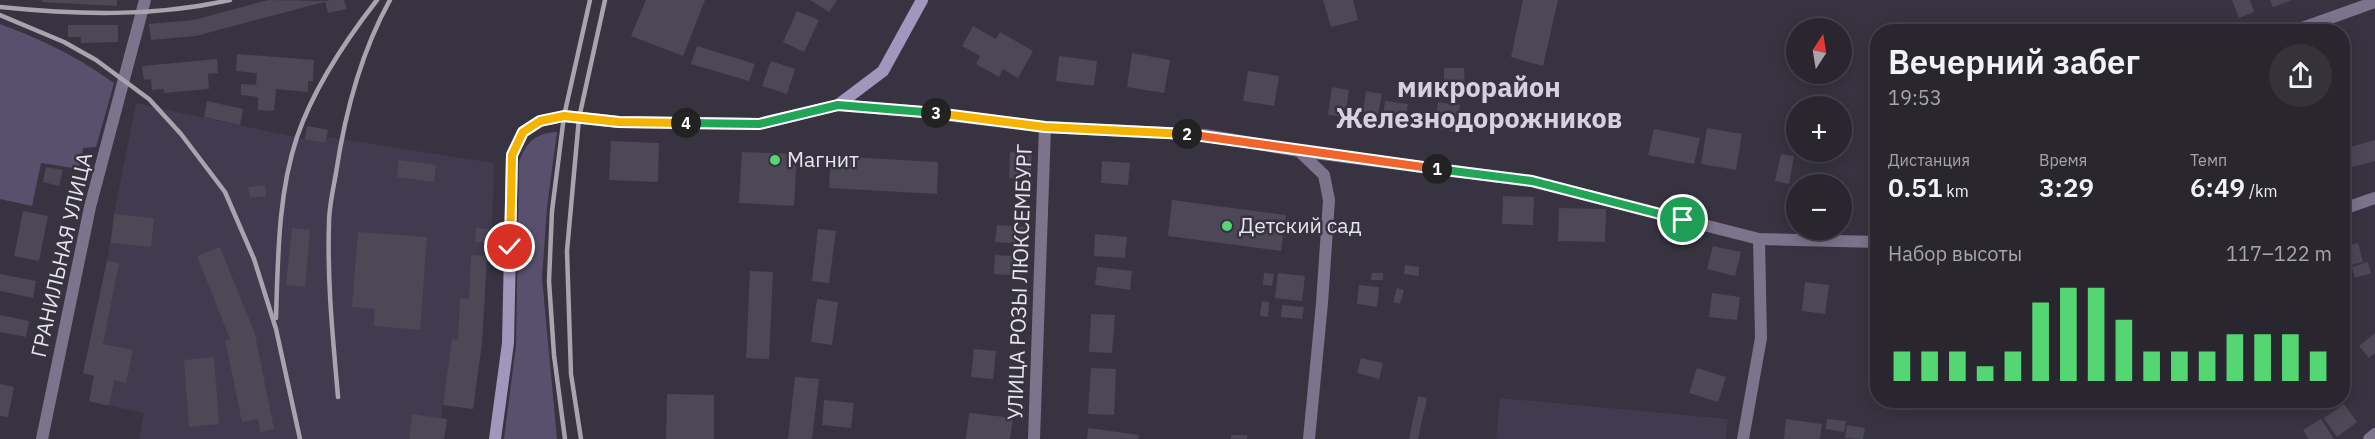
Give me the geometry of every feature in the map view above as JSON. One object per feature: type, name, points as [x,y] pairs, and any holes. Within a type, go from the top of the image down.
[{"type":"street","name":"ГРАНИЛЬНАЯ УЛИЦА","points":[[42,439],[90,207],[145,0]]},
{"type":"street","points":[[838,105],[883,71],[922,0]]},
{"type":"street","points":[[2313,24],[2375,2]]},
{"type":"street","points":[[495,439],[508,343],[512,155],[523,132],[540,121],[564,116],[619,122],[759,124],[838,105],[922,112],[1045,127],[1205,135],[1299,151],[1532,181],[1759,239],[1870,242]]},
{"type":"street","name":"УЛИЦА РОЗЫ ЛЮКСЕМБУРГ","points":[[1034,439],[1045,127]]},
{"type":"street","points":[[1299,151],[1324,175],[1329,200],[1309,439]]},
{"type":"street","points":[[2350,207],[2375,198]]},
{"type":"street","points":[[1743,439],[1761,338],[1759,239]]},
{"type":"street","points":[[2369,439],[2375,434]]},
{"type":"shaded area","points":[[0,24],[59,49],[114,83],[96,147],[83,148],[79,169],[41,163],[32,206],[0,199]]},
{"type":"shaded area","points":[[136,103],[304,139],[307,126],[328,130],[327,137],[494,163],[492,228],[489,229],[482,343],[473,409],[443,405],[441,418],[447,419],[444,439],[139,439],[144,413],[89,401],[94,376],[83,373],[107,261]]},
{"type":"shaded area","points":[[557,132],[547,207],[542,278],[557,439],[504,439],[516,345],[519,163],[524,150],[532,140],[543,134]]},
{"type":"shaded area","points":[[1500,398],[1728,419],[1726,439],[1496,439]]},
{"type":"building","points":[[42,0],[117,0],[117,6],[42,2]]},
{"type":"building","points":[[268,0],[328,1],[196,36],[151,40],[149,24],[194,20]]},
{"type":"building","points":[[344,0],[347,9],[328,13],[325,1]]},
{"type":"building","points":[[646,0],[705,0],[683,56],[631,36]]},
{"type":"building","points":[[810,0],[837,0],[829,12]]},
{"type":"building","points":[[1323,0],[1353,0],[1358,20],[1331,27]]},
{"type":"building","points":[[1523,0],[1558,0],[1543,66],[1511,57]]},
{"type":"building","points":[[2232,0],[2250,0],[2254,12],[2239,18]]},
{"type":"building","points":[[2270,0],[2292,0],[2273,7]]},
{"type":"building","points":[[797,11],[819,20],[804,52],[783,42]]},
{"type":"building","points":[[68,25],[118,25],[118,42],[81,43],[81,37],[68,37]]},
{"type":"building","points":[[973,26],[996,39],[1000,32],[1033,51],[1018,78],[1003,69],[999,77],[976,64],[980,56],[962,46]]},
{"type":"building","points":[[697,46],[755,64],[749,81],[691,64]]},
{"type":"building","points":[[1132,53],[1170,60],[1164,93],[1127,87]]},
{"type":"building","points":[[237,54],[314,60],[313,81],[308,81],[308,92],[276,89],[274,111],[258,110],[258,97],[241,95],[241,84],[256,85],[257,73],[236,71]]},
{"type":"building","points":[[1059,56],[1097,61],[1094,86],[1056,81]]},
{"type":"building","points":[[217,59],[218,73],[208,74],[209,89],[164,93],[164,89],[152,90],[151,79],[144,80],[142,66]]},
{"type":"building","points":[[771,61],[795,69],[787,94],[762,86]]},
{"type":"building","points":[[1444,68],[1464,68],[1465,87],[1444,88]]},
{"type":"building","points":[[1248,71],[1279,76],[1274,106],[1243,101]]},
{"type":"building","points":[[1332,87],[1349,90],[1345,117],[1328,115]]},
{"type":"building","points":[[1366,91],[1382,94],[1377,120],[1362,118]]},
{"type":"building","points":[[207,101],[243,109],[240,125],[204,117]]},
{"type":"building","points":[[1385,101],[1408,104],[1404,127],[1382,123]]},
{"type":"building","points":[[1438,102],[1460,105],[1456,132],[1434,128]]},
{"type":"building","points":[[307,126],[328,130],[325,143],[305,139]]},
{"type":"building","points":[[1707,128],[1742,134],[1736,170],[1701,164]]},
{"type":"building","points":[[1654,129],[1700,138],[1694,164],[1648,155]]},
{"type":"building","points":[[2375,140],[2375,161],[2352,167],[2350,147]]},
{"type":"building","points":[[611,141],[659,143],[658,182],[609,180]]},
{"type":"building","points":[[742,152],[797,154],[794,206],[739,203]]},
{"type":"building","points":[[1010,152],[1032,153],[1030,179],[1009,178]]},
{"type":"building","points":[[1781,154],[1786,155],[1786,162],[1793,162],[1791,174],[1786,174],[1786,183],[1775,181]]},
{"type":"building","points":[[831,156],[938,162],[937,194],[829,188]]},
{"type":"building","points":[[399,160],[436,165],[434,182],[397,177]]},
{"type":"building","points":[[1102,161],[1130,163],[1128,185],[1101,183]]},
{"type":"building","points":[[46,167],[63,170],[59,186],[43,182]]},
{"type":"building","points":[[265,185],[266,196],[250,198],[248,187]]},
{"type":"building","points":[[1503,196],[1534,197],[1533,225],[1502,224]]},
{"type":"building","name":"Детский сад","points":[[1172,200],[1286,215],[1281,251],[1168,236]]},
{"type":"building","points":[[1559,208],[1606,209],[1605,242],[1558,241]]},
{"type":"building","points":[[23,211],[48,216],[39,261],[14,256]]},
{"type":"building","points":[[114,214],[154,218],[151,247],[111,243]]},
{"type":"building","points":[[997,225],[1026,227],[1025,244],[995,242]]},
{"type":"building","points":[[292,228],[310,230],[305,287],[286,285]]},
{"type":"building","points":[[476,228],[489,229],[488,243],[475,242]]},
{"type":"building","points":[[818,229],[836,231],[829,283],[812,281]]},
{"type":"building","points":[[358,232],[427,237],[420,330],[374,326],[375,309],[352,307]]},
{"type":"building","points":[[1095,234],[1127,237],[1125,258],[1094,256]]},
{"type":"building","points":[[2358,243],[2363,262],[2350,265],[2350,245]]},
{"type":"building","points":[[1713,246],[1741,252],[1735,276],[1707,269]]},
{"type":"building","points":[[220,247],[255,334],[274,429],[260,432],[258,419],[242,422],[225,340],[230,339],[197,256]]},
{"type":"building","points":[[471,255],[487,256],[482,343],[473,409],[443,405],[452,339],[458,340],[460,298],[469,299]]},
{"type":"building","points":[[995,255],[1024,257],[1022,276],[994,274]]},
{"type":"building","points":[[107,261],[119,263],[103,344],[133,350],[126,383],[114,380],[109,406],[89,401],[94,376],[83,373]]},
{"type":"building","points":[[2368,262],[2371,273],[2355,278],[2352,267]]},
{"type":"building","points":[[1405,265],[1419,267],[1419,276],[1404,274]]},
{"type":"building","points":[[1097,267],[1132,271],[1130,290],[1095,285]]},
{"type":"building","points":[[750,271],[773,272],[769,359],[746,358]]},
{"type":"building","points":[[1264,273],[1274,274],[1272,286],[1263,285]]},
{"type":"building","points":[[1278,273],[1305,276],[1302,301],[1275,298]]},
{"type":"building","points":[[1372,273],[1383,273],[1383,280],[1371,280]]},
{"type":"building","points":[[0,274],[36,281],[33,298],[0,291]]},
{"type":"building","points":[[1805,282],[1829,285],[1825,314],[1802,311]]},
{"type":"building","points":[[1359,285],[1379,287],[1377,307],[1357,304]]},
{"type":"building","points":[[1397,288],[1404,290],[1400,304],[1393,302]]},
{"type":"building","points":[[1712,293],[1740,297],[1737,320],[1709,317]]},
{"type":"building","points":[[817,299],[838,302],[832,345],[811,342]]},
{"type":"building","points":[[1262,301],[1269,302],[1268,317],[1260,316]]},
{"type":"building","points":[[1282,305],[1304,307],[1302,319],[1281,317]]},
{"type":"building","points":[[1091,314],[1115,315],[1112,353],[1089,352]]},
{"type":"building","points":[[0,315],[29,321],[26,337],[0,332]]},
{"type":"building","points":[[2375,333],[2375,353],[2369,358],[2359,346]]},
{"type":"building","points":[[974,349],[996,351],[993,379],[971,377]]},
{"type":"building","points":[[214,357],[219,424],[189,427],[184,360]]},
{"type":"building","points":[[1361,358],[1383,363],[1379,379],[1357,373]]},
{"type":"building","points":[[1091,368],[1116,369],[1114,415],[1088,414]]},
{"type":"building","points":[[1697,368],[1726,377],[1718,402],[1689,393]]},
{"type":"building","points":[[795,377],[819,379],[812,439],[788,439]]},
{"type":"building","points":[[0,384],[14,387],[8,417],[0,416]]},
{"type":"building","points":[[667,394],[714,395],[714,439],[666,439]]},
{"type":"building","points":[[1418,396],[1427,398],[1418,439],[1409,439]]},
{"type":"building","points":[[824,400],[854,403],[851,428],[822,425]]},
{"type":"building","points":[[2338,408],[2347,408],[2357,422],[2337,437],[2324,418]]},
{"type":"building","points":[[969,413],[1013,418],[1010,439],[966,439]]},
{"type":"building","points":[[412,414],[447,419],[444,439],[409,439]]},
{"type":"building","points":[[1786,419],[1822,424],[1820,439],[1784,439]]},
{"type":"building","points":[[1827,419],[1846,421],[1844,432],[1826,429]]},
{"type":"building","points":[[2321,419],[2334,439],[2309,439],[2303,430]]},
{"type":"building","points":[[1847,425],[1865,428],[1863,439],[1845,438]]},
{"type":"building","points":[[1088,428],[1139,435],[1138,439],[1087,439]]},
{"type":"building","points":[[1231,435],[1247,435],[1247,439],[1231,439]]},
{"type":"railway","points":[[0,7],[58,12],[116,13],[201,6],[230,0]]},
{"type":"railway","points":[[276,318],[283,203],[297,137],[321,82],[377,0]]},
{"type":"railway","points":[[338,397],[330,288],[330,205],[344,128],[355,84],[370,41],[390,0]]},
{"type":"railway","points":[[565,439],[554,355],[549,281],[552,211],[564,116],[590,0]]},
{"type":"railway","points":[[581,439],[571,374],[567,251],[579,118],[605,0]]},
{"type":"railway","points":[[0,15],[64,42],[96,60],[149,99],[181,134],[225,192],[254,259],[276,329],[300,439]]},
{"type":"place","name":"Магнит","points":[[775,160]]},
{"type":"place","name":"Детский сад","points":[[1227,226]]},
{"type":"district","name":"микрорайон Железнодорожников","points":[[1479,104]]},
{"type":"route","points":[[510,247],[512,155],[523,132],[540,121],[564,116],[619,122],[759,124],[838,105],[922,112],[1045,127],[1205,135],[1299,151],[1532,181],[1683,220]]}]
